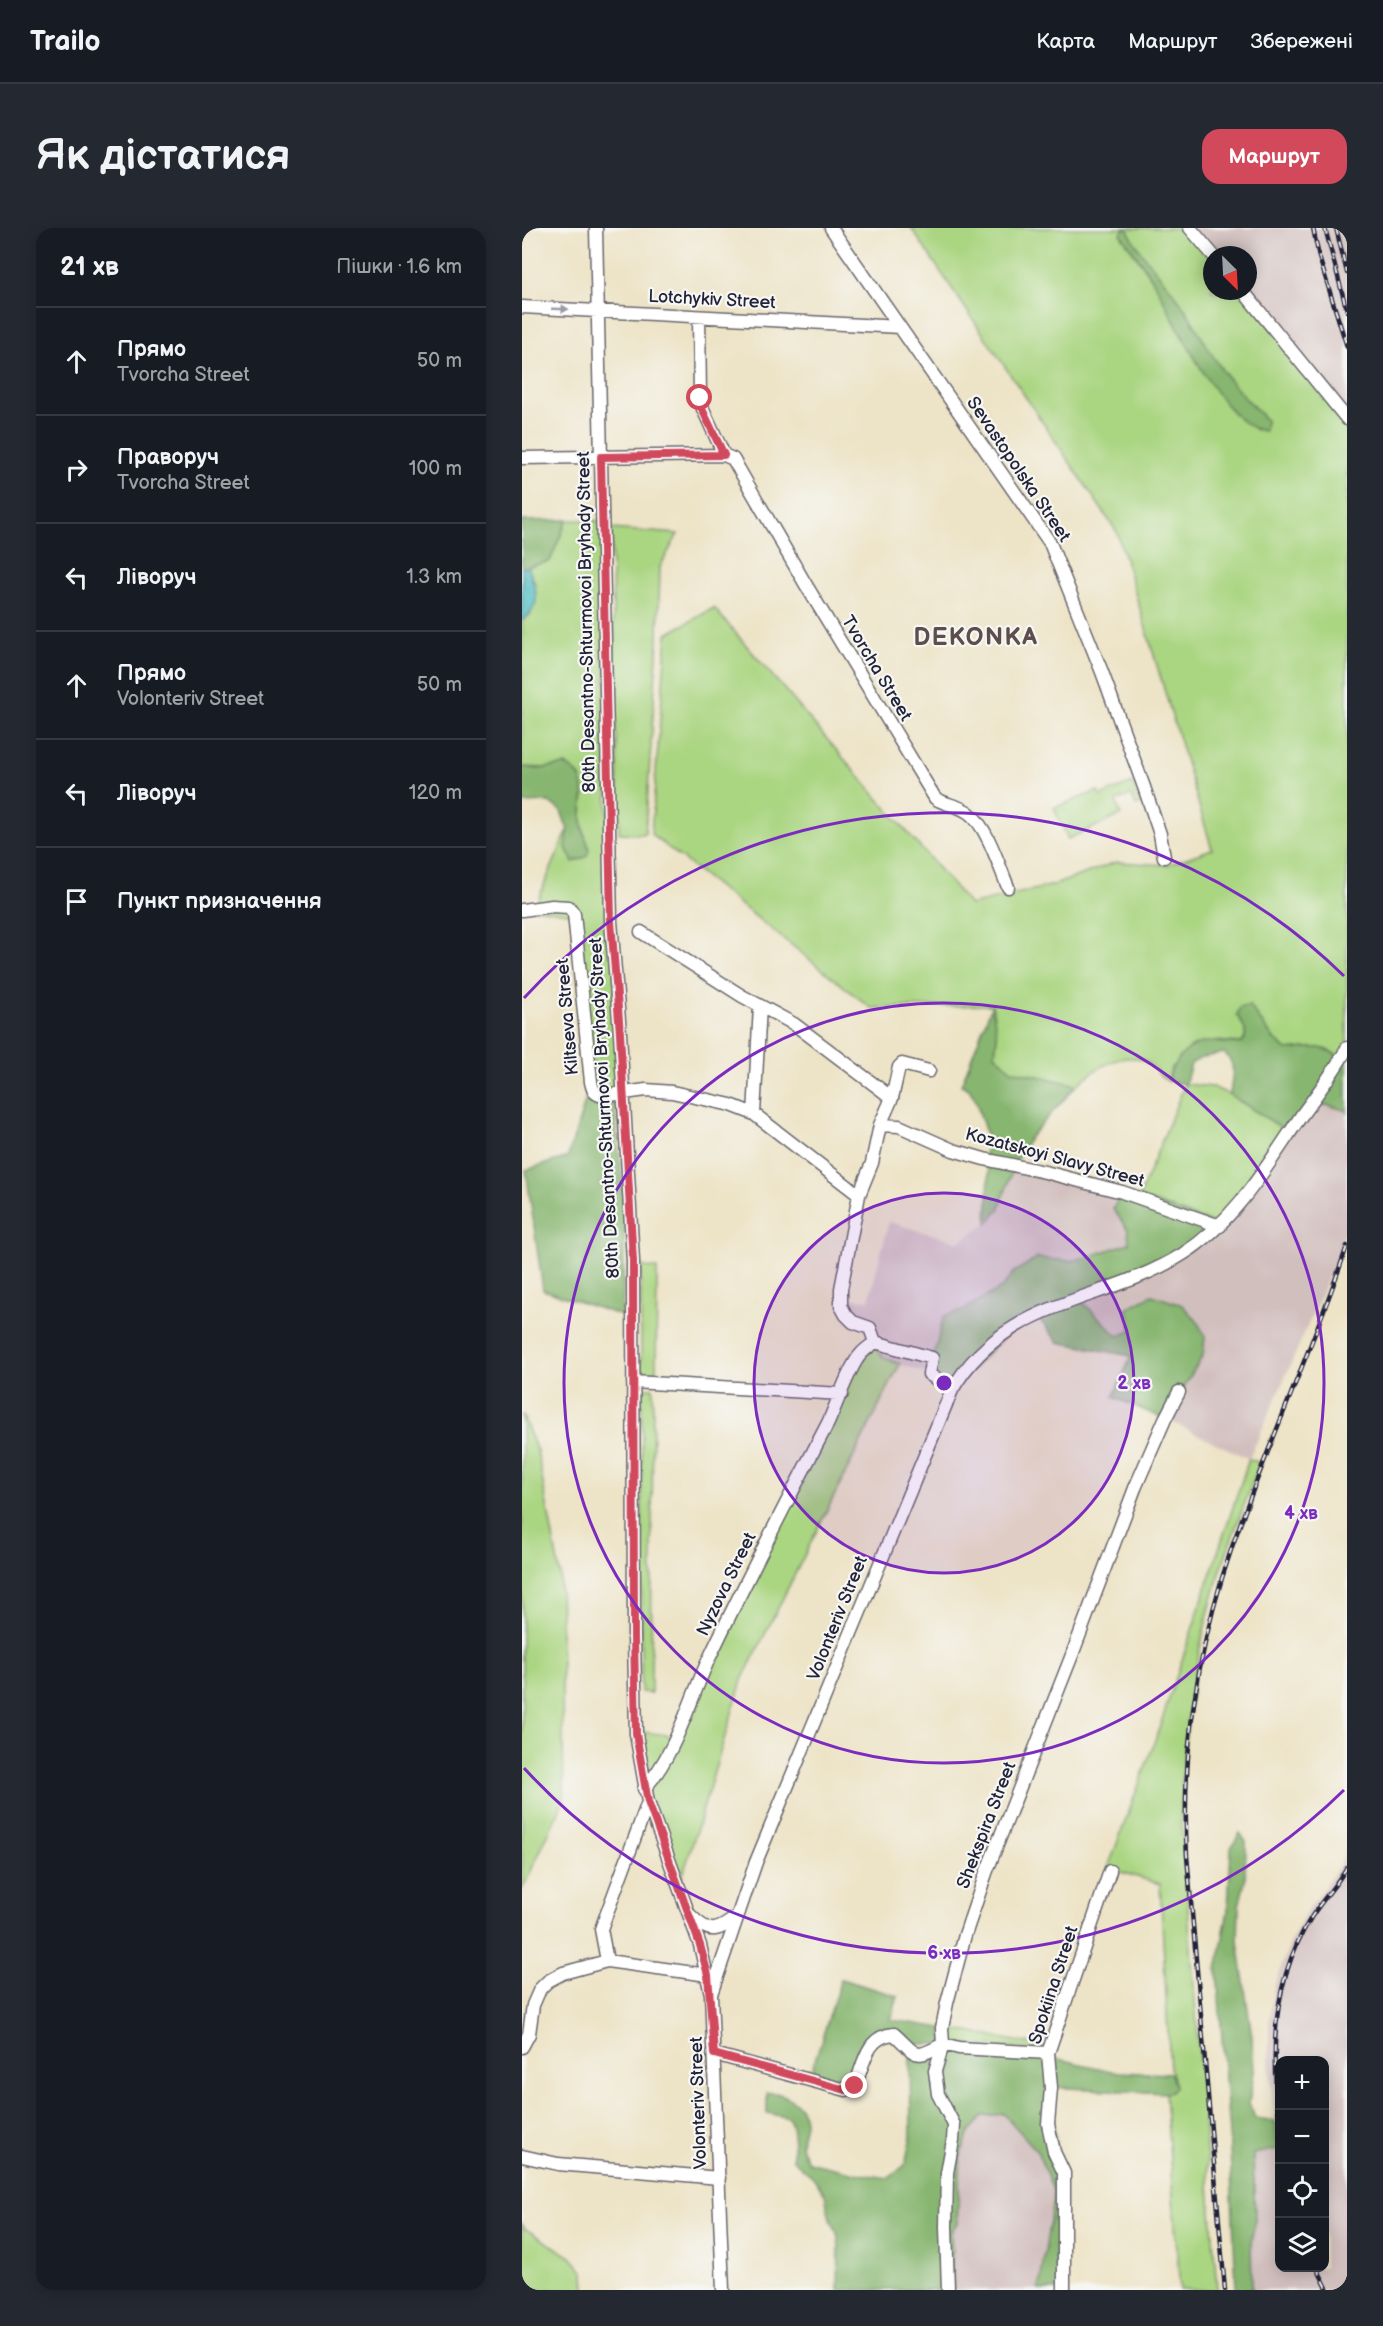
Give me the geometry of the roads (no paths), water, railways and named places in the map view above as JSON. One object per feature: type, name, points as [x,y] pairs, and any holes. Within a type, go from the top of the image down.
[{"type":"street","name":"80th Desantno-Shturmovoi Bryhady Street","points":[[596,228],[611,921],[624,1093],[633,1261],[636,1734],[646,1795],[700,1945],[711,1994]]},
{"type":"street","name":"Sevastopolska Street","points":[[831,228],[964,416],[1050,543],[1102,672],[1144,787],[1160,834],[1164,856]]},
{"type":"street","points":[[1195,231],[1206,246]]},
{"type":"street","points":[[1250,300],[1347,420]]},
{"type":"street","name":"Lotchykiv Street","points":[[522,308],[598,310],[900,327]]},
{"type":"street","name":"Tvorcha Street","points":[[699,317],[700,398],[702,409],[724,455],[734,459],[806,585],[935,798],[968,812],[979,823],[1008,887]]},
{"type":"street","points":[[522,458],[724,455]]},
{"type":"street","name":"Kiltseva Street","points":[[522,910],[560,906],[569,907],[574,914],[593,1091],[603,1095],[646,1090],[672,1092],[731,1105],[754,1114],[859,1195]]},
{"type":"street","points":[[641,932],[760,1006],[794,1024],[892,1098]]},
{"type":"street","points":[[754,1114],[760,1006]]},
{"type":"street","name":"Volonteriv Street","points":[[723,2290],[711,1994],[737,1916],[797,1763],[952,1390],[979,1352],[1027,1320],[1077,1298],[1157,1268],[1182,1255],[1220,1226],[1290,1133],[1347,1048]]},
{"type":"street","points":[[928,1071],[902,1064],[897,1073],[892,1098],[880,1125],[872,1163],[859,1195],[840,1298],[846,1315],[853,1322],[870,1328],[875,1342],[932,1358],[929,1374],[952,1390]]},
{"type":"street","name":"Kozatskoyi Slavy Street","points":[[880,1125],[899,1126],[953,1150],[984,1159],[1122,1192],[1220,1226]]},
{"type":"street","name":"Nyzova Street","points":[[646,1795],[668,1754],[707,1664],[860,1354],[875,1342]]},
{"type":"street","points":[[633,1382],[842,1394]]},
{"type":"street","name":"Shekspira Street","points":[[948,2290],[947,2173],[954,2125],[942,2103],[936,2084],[935,2071],[943,2044],[942,2028],[947,2003],[965,1935],[986,1873],[1135,1488],[1179,1392]]},
{"type":"street","points":[[607,1961],[601,1929],[646,1795]]},
{"type":"street","name":"Spokiina Street","points":[[1064,2290],[1064,2173],[1054,2152],[1048,2124],[1051,2088],[1048,2053],[1110,1871]]},
{"type":"street","points":[[688,1913],[701,1926],[713,1930],[723,1927],[737,1916]]},
{"type":"street","points":[[522,2047],[529,2034],[533,2006],[540,1989],[548,1981],[563,1973],[607,1961],[708,1975]]},
{"type":"street","points":[[714,2054],[846,2090],[855,2086],[869,2049],[882,2035],[894,2034],[908,2050],[917,2055],[943,2044],[959,2048],[1048,2053]]},
{"type":"street","points":[[522,2156],[558,2164],[719,2178]]},
{"type":"water","points":[[528,567],[535,589],[536,602],[534,608],[522,621],[522,568]]},
{"type":"railway","points":[[1313,228],[1319,257],[1347,347]]},
{"type":"railway","points":[[1325,228],[1347,311]]},
{"type":"railway","points":[[1336,228],[1347,273]]},
{"type":"railway","points":[[1225,2290],[1187,1856],[1187,1777],[1194,1700],[1210,1623],[1232,1547],[1320,1322],[1347,1246]]},
{"type":"railway","points":[[1279,2110],[1275,2042],[1277,2016],[1289,1964],[1312,1916],[1347,1867]]},
{"type":"railway","points":[[1319,2272],[1328,2290]]},
{"type":"district","name":"DEKONKA","points":[[976,637]]}]
